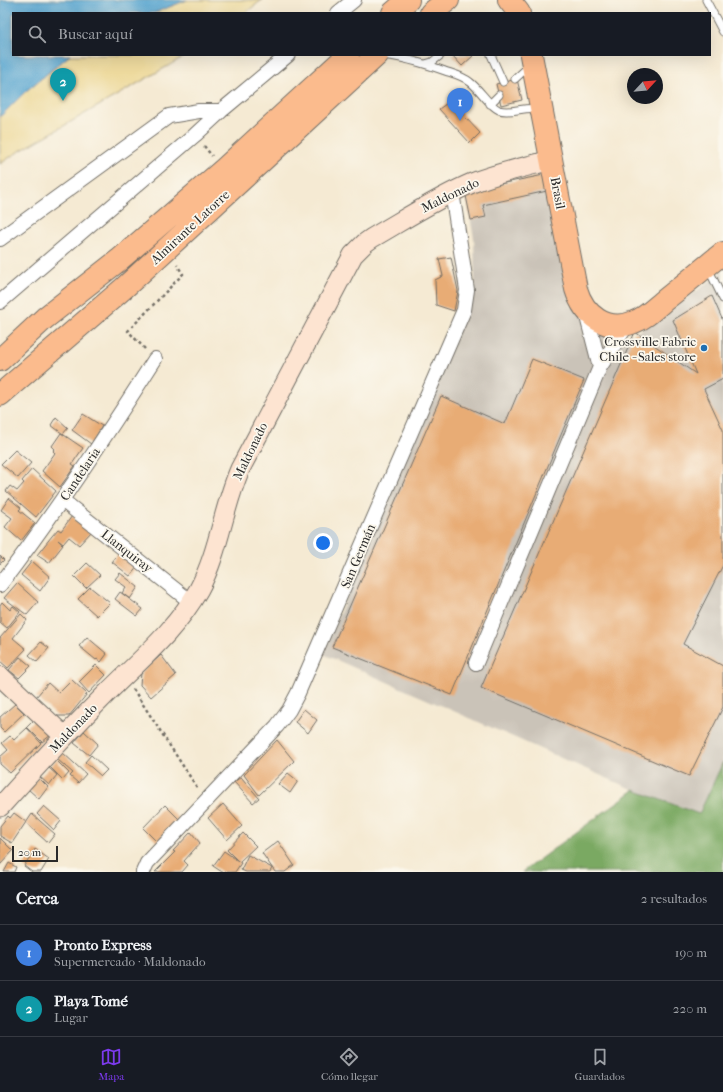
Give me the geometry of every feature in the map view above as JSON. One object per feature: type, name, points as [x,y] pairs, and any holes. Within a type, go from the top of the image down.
[{"type":"main road","points":[[395,12],[408,0]]},
{"type":"main road","points":[[420,12],[432,0]]},
{"type":"main road","points":[[432,12],[448,0]]},
{"type":"main road","points":[[509,0],[518,12]]},
{"type":"main road","points":[[523,0],[525,12]]},
{"type":"main road","name":"Almirante Latorre","points":[[0,360],[45,318],[119,260],[207,184],[347,56]]},
{"type":"main road","name":"Almirante Latorre","points":[[0,395],[124,288],[377,56]]},
{"type":"main road","name":"Brasil","points":[[532,58],[576,289],[579,299],[592,315]]},
{"type":"main road","points":[[592,315],[609,324],[627,325],[643,318],[715,259]]},
{"type":"street","points":[[339,12],[354,0]]},
{"type":"street","points":[[0,302],[287,56]]},
{"type":"street","points":[[0,238],[169,116],[199,111],[221,111]]},
{"type":"street","name":"Maldonado","points":[[0,807],[64,736],[171,628],[191,602],[208,569],[228,501],[240,469],[348,264],[359,248],[372,238],[432,202],[452,192],[491,177],[551,160]]},
{"type":"street","name":"San Germán","points":[[143,872],[147,863],[277,726],[294,702],[464,310],[467,300],[467,285],[452,192]]},
{"type":"street","points":[[592,315],[600,367]]},
{"type":"street","points":[[476,663],[600,367],[627,325]]},
{"type":"street","name":"Candelaria","points":[[0,585],[62,500],[152,356]]},
{"type":"street","name":"Llanquiray","points":[[62,500],[191,602]]},
{"type":"street","points":[[0,676],[64,736]]},
{"type":"lane","points":[[706,0],[723,32]]},
{"type":"lane","points":[[388,56],[399,57],[425,64],[464,78],[476,87],[490,104],[502,111],[534,108],[542,111]]},
{"type":"lane","points":[[425,64],[432,62],[440,56]]},
{"type":"lane","points":[[491,56],[503,82]]},
{"type":"lane","points":[[515,80],[532,58]]},
{"type":"lane","points":[[490,104],[499,95]]},
{"type":"lane","points":[[715,259],[723,299]]},
{"type":"path","points":[[195,134],[216,160]]},
{"type":"path","points":[[152,356],[128,331],[183,274]]},
{"type":"path","points":[[124,676],[206,801]]},
{"type":"shaded area","points":[[544,175],[571,306],[626,339],[662,317],[723,271],[723,762],[699,814],[634,790],[323,654],[475,287],[474,238],[465,191]]},
{"type":"green space","points":[[723,762],[723,872],[522,872],[634,790],[699,814]]},
{"type":"sand","points":[[187,0],[262,0],[246,12],[157,12]]},
{"type":"sand","points":[[69,56],[185,56],[13,155],[0,164],[0,117],[26,91]]},
{"type":"water","points":[[0,0],[187,0],[157,12],[12,12],[12,56],[69,56],[26,91],[0,117]]},
{"type":"building","points":[[453,56],[473,56],[462,66]]},
{"type":"building","points":[[517,79],[522,100],[501,105],[496,84]]},
{"type":"building","points":[[450,101],[480,133],[470,143],[439,109]]},
{"type":"building","points":[[544,175],[547,191],[483,205],[486,217],[471,220],[465,191]]},
{"type":"building","points":[[451,257],[458,291],[454,311],[436,305],[435,280],[443,276],[439,259]]},
{"type":"building","points":[[712,296],[723,321],[723,379],[704,389],[723,430],[723,565],[683,644],[723,666],[723,707],[689,776],[481,688],[635,332],[696,374],[673,320]]},
{"type":"building","points":[[532,359],[584,380],[452,695],[332,647],[441,396],[505,424]]},
{"type":"building","points":[[83,414],[102,426],[91,444],[72,430]]},
{"type":"building","points":[[56,417],[68,428],[63,434],[51,425]]},
{"type":"building","points":[[61,433],[83,448],[72,464],[75,466],[60,487],[42,471],[55,453],[53,451],[55,449],[52,446]]},
{"type":"building","points":[[15,450],[31,463],[18,478],[1,464]]},
{"type":"building","points":[[32,469],[56,491],[36,517],[6,491],[10,486],[17,491],[24,483],[22,481]]},
{"type":"building","points":[[9,498],[21,508],[19,510],[35,523],[21,541],[5,527],[12,518],[1,510]]},
{"type":"building","points":[[72,516],[92,531],[79,545],[69,537],[63,544],[58,540],[63,545],[49,563],[37,555],[58,529],[61,531]]},
{"type":"building","points":[[121,551],[139,565],[130,576],[112,562]]},
{"type":"building","points":[[0,556],[4,560],[0,564]]},
{"type":"building","points":[[32,561],[50,577],[40,591],[21,575]]},
{"type":"building","points":[[87,563],[100,575],[86,588],[74,576]]},
{"type":"building","points":[[120,573],[138,587],[130,599],[122,593],[126,587],[115,579]]},
{"type":"building","points":[[17,583],[38,602],[27,615],[4,598]]},
{"type":"building","points":[[90,587],[110,603],[97,616],[78,599]]},
{"type":"building","points":[[120,592],[143,609],[137,616],[115,599]]},
{"type":"building","points":[[2,602],[10,610],[13,606],[20,612],[7,628],[0,622],[0,605]]},
{"type":"building","points":[[21,614],[27,620],[13,638],[26,649],[8,668],[0,661],[0,638]]},
{"type":"building","points":[[87,637],[107,654],[101,662],[97,659],[96,660],[79,646]]},
{"type":"building","points":[[41,642],[49,648],[37,662],[29,655]]},
{"type":"building","points":[[161,655],[176,675],[151,697],[140,685],[141,673]]},
{"type":"building","points":[[20,657],[31,666],[19,678],[9,670]]},
{"type":"building","points":[[96,665],[106,675],[89,693],[79,682]]},
{"type":"building","points":[[72,680],[87,694],[69,716],[57,716],[36,697],[48,683],[59,693]]},
{"type":"building","points":[[15,704],[24,713],[4,732],[0,728],[0,717]]},
{"type":"building","points":[[304,709],[317,720],[308,733],[295,722]]},
{"type":"building","points":[[35,719],[51,735],[42,742],[27,727]]},
{"type":"building","points":[[27,728],[41,743],[10,773],[0,764],[0,757],[8,750],[2,743],[10,736],[14,740]]},
{"type":"building","points":[[84,731],[98,744],[89,755],[74,743]]},
{"type":"building","points":[[277,740],[294,761],[259,795],[244,775]]},
{"type":"building","points":[[63,753],[86,774],[78,783],[70,776],[73,773],[57,759]]},
{"type":"building","points":[[91,755],[107,770],[101,776],[85,762]]},
{"type":"building","points":[[56,760],[69,773],[63,780],[50,767]]},
{"type":"building","points":[[49,768],[57,775],[49,785],[40,777]]},
{"type":"building","points":[[288,773],[298,781],[290,793],[278,784]]},
{"type":"building","points":[[38,777],[48,787],[39,799],[28,789]]},
{"type":"building","points":[[241,777],[259,798],[253,803],[234,782]]},
{"type":"building","points":[[223,804],[242,826],[227,840],[208,818]]},
{"type":"building","points":[[165,805],[179,819],[157,842],[143,828]]},
{"type":"building","points":[[44,806],[61,821],[54,830],[37,814]]},
{"type":"building","points":[[14,813],[26,822],[12,843],[0,836],[0,826],[8,816],[10,818]]},
{"type":"building","points":[[32,814],[55,834],[48,843],[26,823]]},
{"type":"building","points":[[191,832],[200,843],[184,861],[188,865],[182,872],[155,872],[175,852],[173,851]]},
{"type":"building","points":[[243,833],[256,846],[239,862],[227,850]]},
{"type":"building","points":[[0,838],[13,851],[0,865]]},
{"type":"building","points":[[278,841],[294,865],[285,872],[275,872],[262,853]]},
{"type":"building","points":[[35,849],[49,859],[41,872],[32,872],[24,866]]},
{"type":"building","points":[[224,851],[241,863],[235,872],[222,872],[213,866]]},
{"type":"building","points":[[248,855],[272,868],[270,872],[246,872],[241,870]]},
{"type":"building","points":[[9,863],[16,867],[14,872],[4,872]]},
{"type":"place","name":"Playa Tomé","points":[[63,101]]},
{"type":"place","name":"Pronto Express","points":[[460,121]]},
{"type":"place","name":"Crossville Fabric Chile - Sales store","points":[[704,348]]}]
